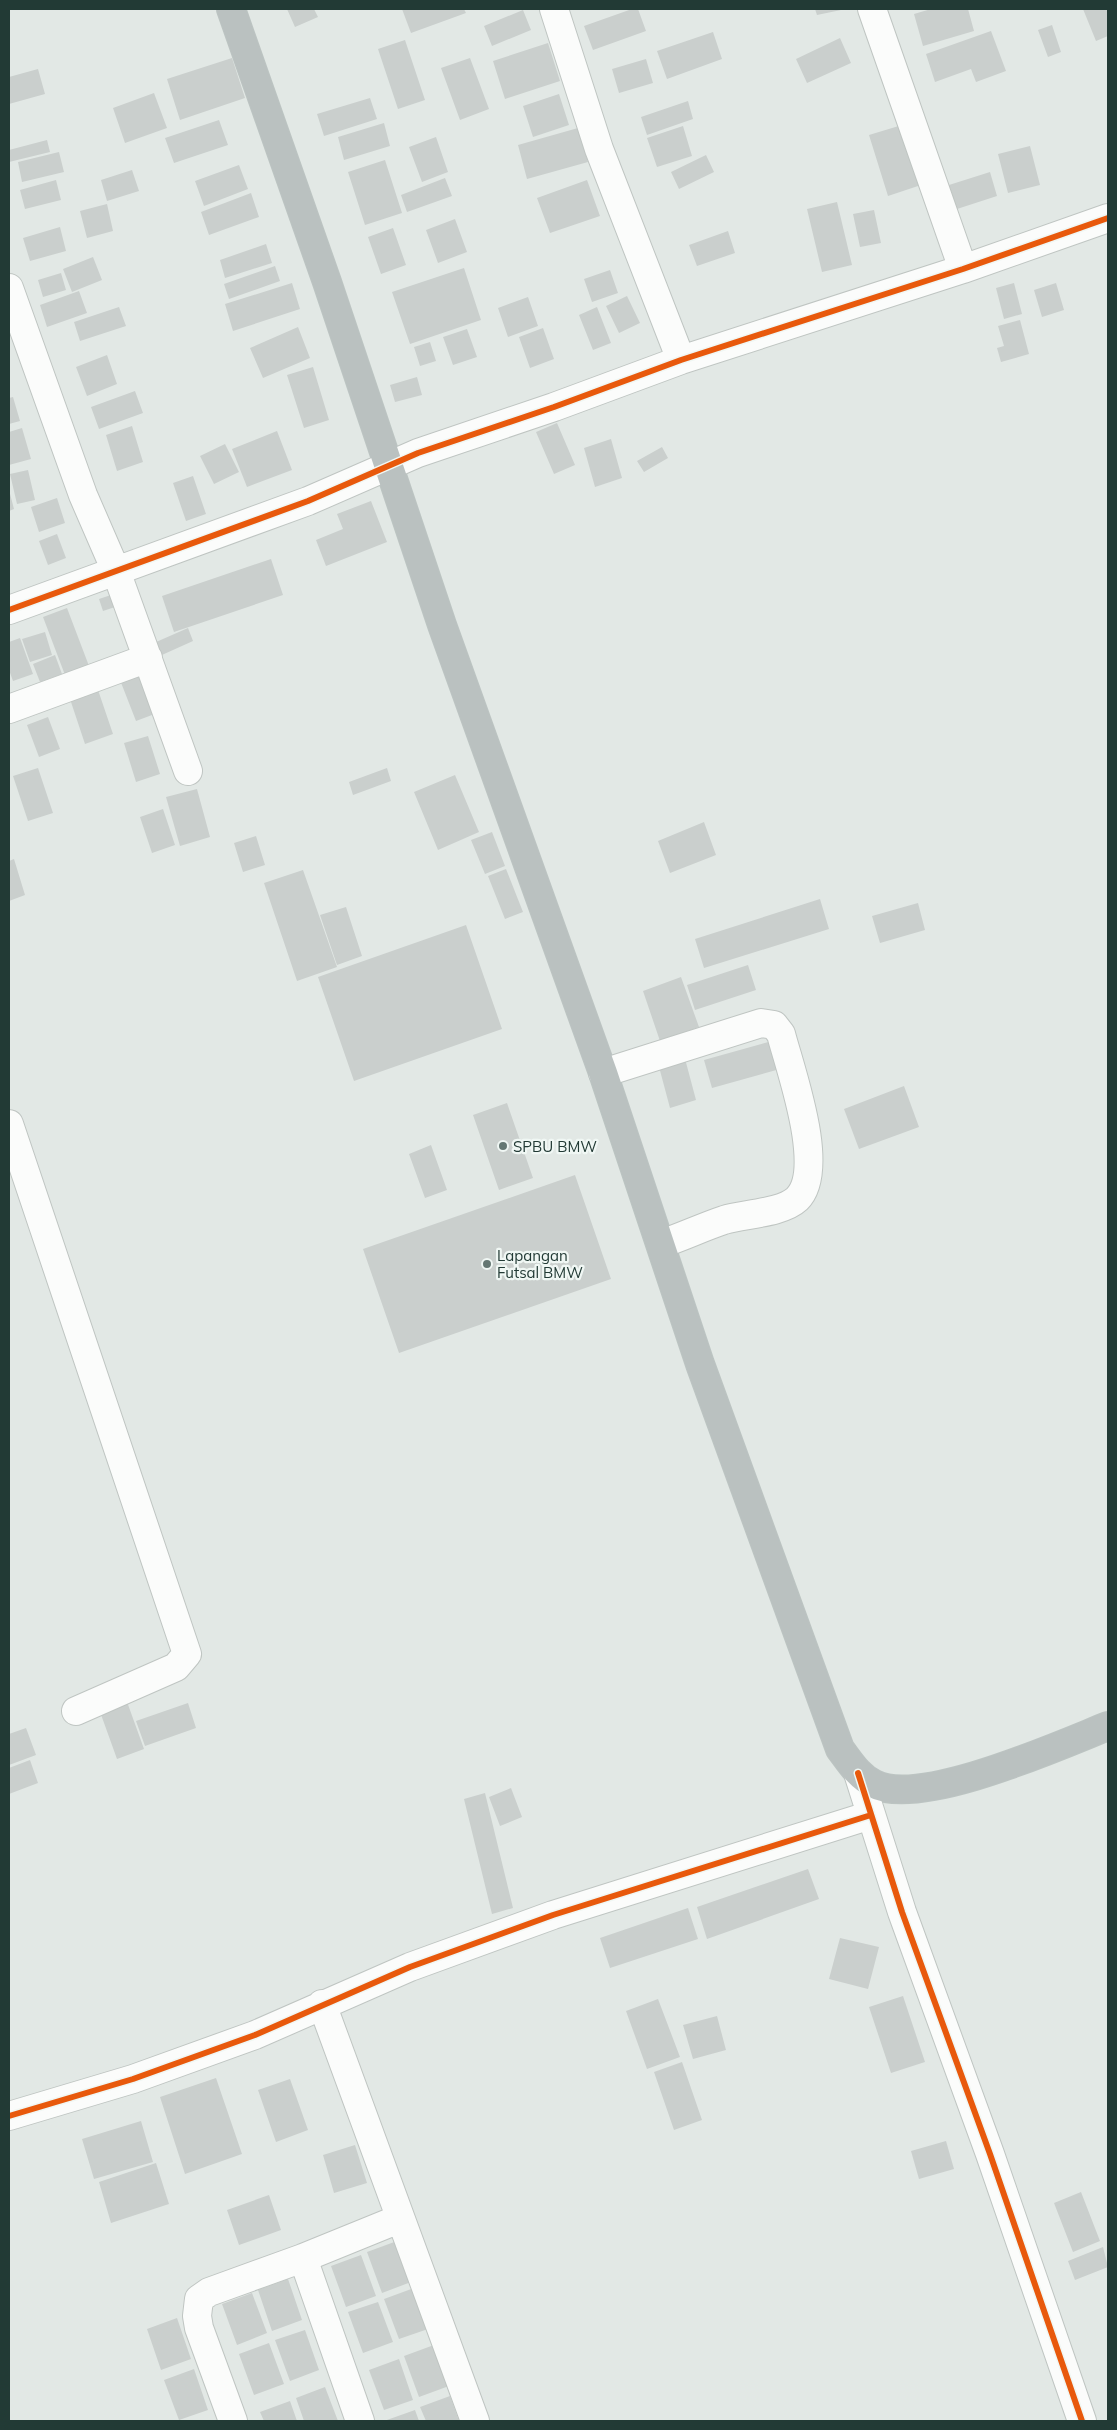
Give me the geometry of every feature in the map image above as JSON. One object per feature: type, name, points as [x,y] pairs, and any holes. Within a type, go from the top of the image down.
[{"type":"highway","points":[[232,9],[328,282],[388,466],[603,1072],[700,1364],[775,1567],[813,1679],[840,1748],[858,1773],[875,1785],[898,1790],[940,1785],[997,1769],[1108,1726]]},
{"type":"street","points":[[554,9],[600,148],[681,360]]},
{"type":"street","points":[[872,9],[963,268]]},
{"type":"street","points":[[9,610],[308,501],[418,453],[545,410],[681,360],[963,268],[1108,218]]},
{"type":"street","points":[[9,288],[83,495],[116,571],[188,771]]},
{"type":"street","points":[[9,709],[148,658]]},
{"type":"street","points":[[603,1072],[688,1044],[761,1023],[770,1024],[781,1034],[802,1110],[808,1143],[807,1175],[800,1195],[789,1204],[726,1220],[661,1244]]},
{"type":"street","points":[[9,1124],[186,1654],[176,1667],[76,1711]]},
{"type":"street","points":[[858,1773],[902,1912],[990,2154],[1082,2421]]},
{"type":"street","points":[[9,2116],[142,2076],[255,2035],[410,1967],[552,1915],[871,1815]]},
{"type":"street","points":[[322,2004],[399,2219],[475,2421]]},
{"type":"street","points":[[233,2421],[199,2328],[197,2316],[199,2299],[209,2292],[303,2258],[399,2219]]},
{"type":"street","points":[[303,2258],[360,2421]]},
{"type":"building","points":[[287,9],[314,9],[318,17],[295,27]]},
{"type":"building","points":[[402,9],[464,9],[466,13],[411,33]]},
{"type":"building","points":[[632,9],[638,9],[646,31],[593,50],[584,26]]},
{"type":"building","points":[[815,9],[841,9],[841,10],[817,15]]},
{"type":"building","points":[[931,9],[968,9],[974,31],[923,46],[914,14]]},
{"type":"building","points":[[1083,9],[1108,9],[1108,36],[1096,41]]},
{"type":"building","points":[[523,10],[531,30],[492,46],[484,26]]},
{"type":"building","points":[[1052,25],[1061,52],[1048,57],[1038,30]]},
{"type":"building","points":[[991,31],[1006,71],[976,82],[971,69],[935,82],[926,54]]},
{"type":"building","points":[[713,32],[722,59],[667,79],[657,51]]},
{"type":"building","points":[[840,38],[851,63],[807,83],[796,59]]},
{"type":"building","points":[[405,40],[425,100],[398,109],[378,49]]},
{"type":"building","points":[[548,43],[560,81],[505,99],[493,61]]},
{"type":"building","points":[[232,58],[245,98],[180,120],[167,79]]},
{"type":"building","points":[[470,58],[489,109],[460,120],[441,68]]},
{"type":"building","points":[[646,59],[653,83],[619,93],[612,69]]},
{"type":"building","points":[[38,69],[45,94],[9,104],[9,77]]},
{"type":"building","points":[[154,93],[167,128],[125,143],[113,108]]},
{"type":"building","points":[[559,94],[569,125],[533,137],[523,106]]},
{"type":"building","points":[[370,98],[377,119],[324,136],[317,114]]},
{"type":"building","points":[[688,101],[693,119],[647,135],[641,117]]},
{"type":"building","points":[[219,120],[228,145],[174,163],[165,138]]},
{"type":"building","points":[[384,123],[390,146],[344,160],[338,137]]},
{"type":"building","points":[[902,125],[921,185],[888,196],[869,135]]},
{"type":"building","points":[[683,126],[692,156],[657,167],[647,138]]},
{"type":"building","points":[[578,128],[588,162],[527,179],[518,145]]},
{"type":"building","points":[[436,137],[448,172],[422,182],[409,147]]},
{"type":"building","points":[[47,140],[50,152],[9,162],[9,150]]},
{"type":"building","points":[[1030,146],[1040,185],[1008,193],[998,154]]},
{"type":"building","points":[[59,152],[64,172],[22,182],[18,162]]},
{"type":"building","points":[[706,155],[714,172],[679,189],[671,172]]},
{"type":"building","points":[[385,160],[402,213],[365,225],[348,172]]},
{"type":"building","points":[[239,165],[248,189],[204,206],[195,181]]},
{"type":"building","points":[[132,170],[139,191],[107,201],[101,180]]},
{"type":"building","points":[[990,172],[997,196],[957,209],[949,185]]},
{"type":"building","points":[[445,178],[452,196],[407,212],[401,195]]},
{"type":"building","points":[[56,180],[61,200],[25,209],[20,190]]},
{"type":"building","points":[[587,180],[600,216],[550,233],[537,198]]},
{"type":"building","points":[[251,193],[259,217],[209,235],[201,212]]},
{"type":"building","points":[[837,202],[852,265],[822,272],[807,209]]},
{"type":"building","points":[[107,204],[113,231],[87,238],[80,211]]},
{"type":"building","points":[[874,210],[881,243],[860,247],[853,214]]},
{"type":"building","points":[[455,219],[467,252],[438,263],[426,230]]},
{"type":"building","points":[[60,227],[66,251],[30,261],[23,238]]},
{"type":"building","points":[[393,228],[406,265],[381,274],[368,237]]},
{"type":"building","points":[[728,231],[735,253],[697,266],[689,245]]},
{"type":"building","points":[[266,244],[272,263],[225,278],[220,260]]},
{"type":"building","points":[[93,257],[102,280],[72,292],[63,269]]},
{"type":"building","points":[[275,266],[280,281],[229,299],[224,284]]},
{"type":"building","points":[[464,268],[481,320],[410,344],[392,292]]},
{"type":"building","points":[[610,270],[618,293],[592,302],[584,279]]},
{"type":"building","points":[[61,273],[66,290],[43,297],[38,280]]},
{"type":"building","points":[[292,283],[300,309],[233,331],[225,304]]},
{"type":"building","points":[[1014,283],[1022,314],[1004,319],[996,288]]},
{"type":"building","points":[[1056,283],[1064,310],[1042,317],[1034,290]]},
{"type":"building","points":[[79,291],[87,313],[47,327],[40,305]]},
{"type":"building","points":[[627,296],[640,323],[619,333],[606,306]]},
{"type":"building","points":[[528,297],[538,326],[508,337],[498,308]]},
{"type":"building","points":[[119,307],[126,326],[80,341],[74,322]]},
{"type":"building","points":[[597,307],[611,343],[593,350],[579,315]]},
{"type":"building","points":[[1020,320],[1029,354],[1001,362],[997,348],[1004,346],[998,326]]},
{"type":"building","points":[[298,327],[310,358],[263,378],[250,348]]},
{"type":"building","points":[[543,328],[554,359],[530,368],[519,337]]},
{"type":"building","points":[[467,329],[477,357],[453,365],[443,337]]},
{"type":"building","points":[[430,342],[436,361],[420,366],[414,347]]},
{"type":"building","points":[[107,355],[117,384],[87,396],[76,367]]},
{"type":"building","points":[[313,367],[329,420],[304,428],[287,375]]},
{"type":"building","points":[[417,377],[422,395],[395,402],[390,385]]},
{"type":"building","points":[[135,391],[143,413],[99,429],[91,407]]},
{"type":"building","points":[[13,397],[20,421],[9,424],[9,398]]},
{"type":"building","points":[[557,423],[575,465],[554,474],[536,432]]},
{"type":"building","points":[[132,426],[143,462],[117,471],[106,435]]},
{"type":"building","points":[[22,428],[31,459],[9,465],[9,432]]},
{"type":"building","points":[[277,431],[292,470],[247,487],[232,449]]},
{"type":"building","points":[[611,439],[622,478],[595,487],[584,448]]},
{"type":"building","points":[[225,444],[239,472],[214,484],[200,456]]},
{"type":"building","points":[[662,447],[668,458],[644,472],[637,461]]},
{"type":"building","points":[[28,470],[35,500],[17,504],[10,474]]},
{"type":"building","points":[[193,476],[206,514],[186,521],[173,483]]},
{"type":"building","points":[[9,490],[14,509],[9,511]]},
{"type":"building","points":[[57,498],[65,523],[39,532],[31,507]]},
{"type":"building","points":[[371,501],[387,542],[326,566],[316,540],[343,529],[337,514]]},
{"type":"building","points":[[57,534],[66,558],[48,565],[39,541]]},
{"type":"building","points":[[271,559],[283,595],[174,632],[162,596]]},
{"type":"building","points":[[120,592],[124,604],[103,611],[99,599]]},
{"type":"building","points":[[67,608],[89,666],[65,675],[43,617]]},
{"type":"building","points":[[188,628],[193,641],[153,659],[147,646]]},
{"type":"building","points":[[45,632],[52,655],[30,662],[22,639]]},
{"type":"building","points":[[20,638],[33,674],[13,681],[9,670],[9,642]]},
{"type":"building","points":[[55,655],[62,674],[40,682],[33,664]]},
{"type":"building","points":[[145,671],[160,712],[136,721],[120,680]]},
{"type":"building","points":[[97,687],[113,734],[85,744],[69,696]]},
{"type":"building","points":[[48,717],[60,749],[39,757],[27,725]]},
{"type":"building","points":[[148,736],[160,774],[136,782],[124,743]]},
{"type":"building","points":[[38,768],[53,813],[28,821],[13,776]]},
{"type":"building","points":[[387,768],[391,781],[353,795],[349,782]]},
{"type":"building","points":[[455,775],[479,832],[438,850],[414,792]]},
{"type":"building","points":[[197,789],[210,837],[180,846],[166,797]]},
{"type":"building","points":[[163,809],[175,845],[152,853],[140,817]]},
{"type":"building","points":[[704,822],[716,855],[670,873],[658,841]]},
{"type":"building","points":[[492,832],[505,866],[485,874],[471,840]]},
{"type":"building","points":[[256,836],[265,865],[243,872],[234,843]]},
{"type":"building","points":[[14,859],[25,895],[9,901],[9,861]]},
{"type":"building","points":[[506,869],[523,912],[505,919],[488,876]]},
{"type":"building","points":[[303,870],[337,967],[297,981],[264,883]]},
{"type":"building","points":[[820,899],[829,929],[704,968],[695,939]]},
{"type":"building","points":[[918,903],[925,930],[880,943],[872,916]]},
{"type":"building","points":[[346,907],[362,956],[337,965],[320,915]]},
{"type":"building","points":[[466,925],[502,1029],[354,1081],[318,977]]},
{"type":"building","points":[[748,965],[756,990],[695,1010],[687,985]]},
{"type":"building","points":[[681,977],[699,1027],[660,1041],[643,991]]},
{"type":"building","points":[[772,1041],[780,1069],[712,1088],[704,1060]]},
{"type":"building","points":[[684,1055],[696,1100],[670,1108],[658,1063]]},
{"type":"building","points":[[904,1086],[919,1127],[859,1149],[844,1109]]},
{"type":"building","name":"SPBU BMW","points":[[507,1103],[533,1178],[499,1190],[473,1115]]},
{"type":"building","points":[[431,1145],[447,1190],[425,1198],[409,1154]]},
{"type":"building","name":"Lapangan Futsal BMW","points":[[575,1175],[611,1279],[399,1353],[363,1249]]},
{"type":"building","points":[[126,1699],[144,1749],[117,1759],[99,1709]]},
{"type":"building","points":[[188,1703],[196,1728],[145,1746],[136,1721]]},
{"type":"building","points":[[26,1728],[36,1755],[9,1765],[9,1734]]},
{"type":"building","points":[[30,1760],[38,1783],[9,1794],[9,1768]]},
{"type":"building","points":[[511,1788],[522,1817],[500,1826],[489,1797]]},
{"type":"building","points":[[485,1793],[513,1908],[492,1914],[464,1799]]},
{"type":"building","points":[[808,1869],[819,1899],[707,1939],[697,1907]]},
{"type":"building","points":[[688,1908],[698,1939],[610,1968],[600,1938]]},
{"type":"building","points":[[840,1938],[879,1947],[868,1989],[829,1979]]},
{"type":"building","points":[[903,1996],[925,2062],[891,2073],[869,2007]]},
{"type":"building","points":[[658,1999],[680,2057],[647,2069],[626,2011]]},
{"type":"building","points":[[717,2016],[726,2050],[693,2059],[683,2025]]},
{"type":"building","points":[[682,2062],[702,2120],[674,2130],[654,2072]]},
{"type":"building","points":[[216,2078],[242,2154],[185,2174],[160,2097]]},
{"type":"building","points":[[290,2079],[308,2130],[276,2142],[258,2090]]},
{"type":"building","points":[[141,2121],[153,2162],[94,2179],[82,2139]]},
{"type":"building","points":[[946,2141],[954,2169],[919,2179],[911,2151]]},
{"type":"building","points":[[355,2145],[367,2183],[334,2193],[323,2155]]},
{"type":"building","points":[[156,2163],[169,2204],[111,2223],[99,2182]]},
{"type":"building","points":[[1081,2192],[1100,2241],[1073,2252],[1054,2203]]},
{"type":"building","points":[[269,2195],[281,2230],[239,2245],[227,2210]]},
{"type":"building","points":[[397,2241],[411,2282],[382,2293],[367,2252]]},
{"type":"building","points":[[1103,2247],[1108,2267],[1075,2280],[1068,2261]]},
{"type":"building","points":[[361,2255],[376,2296],[346,2307],[331,2266]]},
{"type":"building","points":[[288,2279],[302,2320],[272,2331],[258,2290]]},
{"type":"building","points":[[414,2288],[428,2329],[399,2339],[384,2299]]},
{"type":"building","points":[[252,2293],[267,2333],[237,2345],[222,2304]]},
{"type":"building","points":[[378,2302],[393,2342],[363,2353],[348,2312]]},
{"type":"building","points":[[177,2318],[191,2359],[161,2370],[147,2329]]},
{"type":"building","points":[[305,2330],[319,2370],[290,2381],[275,2340]]},
{"type":"building","points":[[269,2343],[284,2384],[254,2395],[239,2354]]},
{"type":"building","points":[[434,2345],[449,2386],[419,2397],[404,2356]]},
{"type":"building","points":[[399,2359],[413,2400],[384,2410],[369,2370]]},
{"type":"building","points":[[194,2369],[208,2410],[179,2420],[164,2380]]},
{"type":"building","points":[[325,2387],[338,2421],[304,2421],[296,2398]]},
{"type":"building","points":[[450,2396],[459,2421],[426,2421],[420,2407]]},
{"type":"building","points":[[290,2401],[297,2421],[264,2421],[260,2412]]},
{"type":"building","points":[[415,2410],[419,2421],[384,2421]]},
{"type":"cycle path","points":[[9,610],[308,501],[418,453],[554,407],[681,360],[963,269],[1108,218]]},
{"type":"cycle path","points":[[858,1773],[902,1912],[990,2154],[1082,2421]]},
{"type":"cycle path","points":[[9,2116],[133,2079],[255,2035],[410,1967],[553,1915],[871,1815]]},
{"type":"place","name":"SPBU BMW","points":[[503,1146]]},
{"type":"place","name":"Lapangan Futsal BMW","points":[[487,1264]]}]
